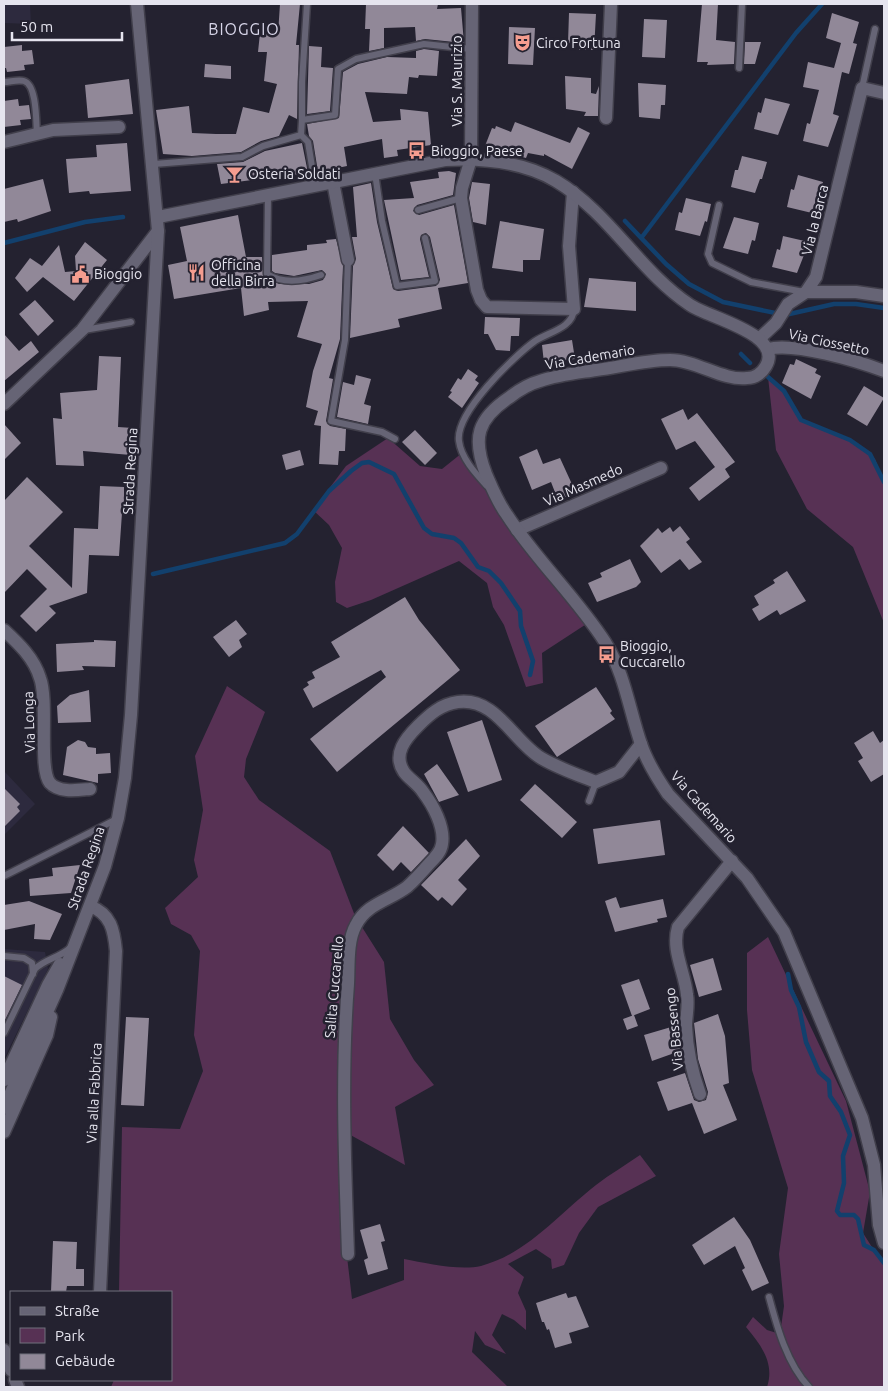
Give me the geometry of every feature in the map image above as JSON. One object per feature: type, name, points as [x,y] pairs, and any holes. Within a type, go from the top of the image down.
[{"type":"street","name":"Strada Regina","points":[[4,1108],[57,990],[105,866],[118,818],[131,715],[158,231],[154,164],[137,4]]},
{"type":"street","name":"Via S. Maurizio","points":[[461,198],[462,188],[471,159],[472,4]]},
{"type":"street","points":[[606,118],[611,4]]},
{"type":"street","points":[[862,88],[884,93]]},
{"type":"street","name":"Via la Barca","points":[[760,338],[796,297],[806,292],[816,277],[862,88]]},
{"type":"street","points":[[4,142],[71,128],[119,128]]},
{"type":"street","points":[[158,217],[445,160],[471,159],[525,168],[554,180],[596,210],[660,280],[690,306],[760,338],[768,349]]},
{"type":"street","points":[[333,182],[348,260]]},
{"type":"street","points":[[461,198],[477,290],[484,304],[491,307],[574,309],[569,246],[573,192]]},
{"type":"street","points":[[4,404],[82,330],[158,231]]},
{"type":"street","points":[[806,292],[856,292],[884,296]]},
{"type":"street","name":"Via Ciossetto","points":[[768,349],[782,346],[846,359],[884,371]]},
{"type":"street","name":"Via Cademario","points":[[768,349],[768,360],[765,368],[752,378],[735,378],[698,365],[669,360],[556,376],[528,385],[496,408],[482,424],[479,432],[479,452],[495,494],[517,530],[591,621],[613,656],[628,694],[641,744],[650,765],[668,794],[732,861],[764,901],[784,932],[854,1096],[872,1152],[879,1225],[884,1243]]},
{"type":"street","name":"Via Masmedo","points":[[517,530],[661,468]]},
{"type":"street","name":"Via Longa","points":[[4,630],[25,651],[40,678],[45,703],[45,767],[49,782],[58,788],[90,789]]},
{"type":"street","name":"Salita Cuccarello","points":[[348,1254],[344,1131],[344,1028],[350,947],[355,925],[378,902],[406,888],[438,855],[442,844],[441,828],[436,814],[423,792],[403,771],[400,750],[407,737],[440,707],[458,702],[477,702],[491,710],[522,744],[541,758],[596,782]]},
{"type":"street","points":[[596,782],[619,772],[641,744]]},
{"type":"street","name":"Via Bassengo","points":[[700,1094],[689,1057],[686,1026],[688,998],[676,951],[676,935],[678,927],[732,861]]},
{"type":"street","name":"Via alla Fabbrica","points":[[90,906],[100,910],[111,923],[116,951],[100,1291]]},
{"type":"street","name":"Strada Regina","points":[[4,1080],[48,985],[78,934]]},
{"type":"street","points":[[4,1132],[47,1036],[57,990]]},
{"type":"street","points":[[4,1350],[10,1367]]},
{"type":"lane","points":[[307,4],[301,135],[308,142],[315,185]]},
{"type":"lane","points":[[739,68],[742,4]]},
{"type":"lane","name":"Via la Barca","points":[[862,88],[875,29]]},
{"type":"lane","points":[[302,120],[335,115],[338,69],[356,59],[424,44],[471,49]]},
{"type":"lane","points":[[4,82],[26,82],[32,88],[37,134]]},
{"type":"lane","points":[[154,164],[242,157],[263,146],[301,135]]},
{"type":"lane","points":[[375,173],[382,221],[397,286],[435,281],[426,238]]},
{"type":"lane","points":[[268,195],[267,274],[276,280],[305,280],[321,275]]},
{"type":"lane","points":[[418,210],[461,198]]},
{"type":"lane","points":[[719,205],[708,254],[712,262],[751,282],[806,292]]},
{"type":"lane","points":[[348,260],[345,340],[340,379],[331,419],[332,423],[382,432],[396,439]]},
{"type":"lane","points":[[495,494],[476,474],[462,453],[458,440],[461,423],[469,408],[498,376],[527,348],[570,321],[574,309]]},
{"type":"lane","points":[[82,330],[131,322]]},
{"type":"lane","points":[[589,802],[596,782]]},
{"type":"lane","points":[[4,876],[118,818]]},
{"type":"lane","points":[[4,1033],[33,974],[43,962],[58,958],[70,948]]},
{"type":"lane","points":[[4,956],[28,959],[32,963],[33,974]]},
{"type":"lane","points":[[769,1297],[775,1322],[791,1359],[810,1387]]},
{"type":"shaded area","points":[[4,4],[30,4],[31,24],[4,23]]},
{"type":"shaded area","points":[[4,771],[35,804],[4,835]]},
{"type":"shaded area","points":[[4,949],[45,952],[48,969],[4,1059]]},
{"type":"green space","points":[[768,377],[784,391],[801,420],[850,440],[865,449],[875,459],[884,482],[884,623],[853,547],[807,509],[776,450]]},
{"type":"green space","points":[[388,438],[420,466],[442,469],[462,453],[591,621],[542,653],[543,683],[526,687],[504,625],[493,607],[487,583],[459,561],[371,600],[347,608],[336,602],[335,582],[342,548],[329,525],[313,510],[346,466]]},
{"type":"green space","points":[[227,686],[265,712],[246,759],[244,777],[259,800],[330,851],[355,916],[384,962],[390,1019],[414,1060],[434,1085],[395,1107],[405,1165],[345,1132],[344,1231],[352,1299],[404,1280],[404,1259],[463,1268],[481,1266],[498,1260],[542,1232],[596,1185],[640,1155],[656,1176],[598,1207],[579,1233],[564,1265],[552,1269],[551,1259],[536,1249],[508,1264],[524,1277],[518,1293],[526,1311],[526,1330],[514,1320],[502,1314],[492,1335],[506,1354],[485,1345],[475,1331],[472,1352],[508,1387],[111,1387],[114,1381],[172,1381],[172,1291],[119,1291],[122,1127],[180,1129],[203,1071],[194,1035],[200,951],[191,935],[171,924],[165,908],[198,877],[194,860],[203,810],[195,756]]},
{"type":"green space","points":[[768,937],[846,1101],[870,1192],[863,1233],[884,1266],[884,1387],[767,1387],[769,1378],[768,1362],[757,1341],[746,1327],[753,1317],[767,1330],[780,1334],[784,1306],[779,1254],[788,1188],[752,1070],[747,1010],[747,953]]},
{"type":"building","points":[[280,4],[300,4],[296,45],[299,45],[297,119],[289,115],[279,136],[261,141],[241,152],[192,156],[163,154],[156,110],[189,106],[192,133],[216,134],[236,134],[243,107],[269,113],[277,84],[264,81],[267,52],[258,52],[260,33],[278,34]]},
{"type":"building","points":[[366,4],[438,4],[437,9],[461,8],[464,43],[425,39],[416,41],[415,27],[384,28],[384,48],[369,51],[370,29],[365,29]]},
{"type":"building","points":[[702,4],[718,4],[716,40],[735,42],[734,64],[707,65],[708,62],[697,62]]},
{"type":"building","points":[[569,13],[596,14],[594,50],[579,50],[579,44],[568,43]]},
{"type":"building","points":[[832,13],[859,22],[853,43],[857,44],[849,74],[842,72],[833,114],[839,116],[828,147],[803,141],[807,123],[810,124],[819,90],[803,87],[808,62],[834,68],[841,43],[826,38]]},
{"type":"building","points":[[644,19],[667,20],[665,58],[642,57]]},
{"type":"building","points":[[509,27],[535,28],[533,65],[508,64]]},
{"type":"building","points":[[745,42],[761,42],[755,64],[744,64]]},
{"type":"building","points":[[22,45],[22,51],[32,50],[34,64],[24,65],[25,70],[7,72],[6,68],[4,68],[4,47]]},
{"type":"building","points":[[309,46],[322,47],[321,67],[333,68],[330,111],[307,114]]},
{"type":"building","points":[[424,49],[439,51],[437,76],[419,75],[418,78],[409,77],[407,94],[365,92],[373,122],[401,120],[400,109],[428,112],[431,145],[397,150],[398,156],[384,158],[382,139],[344,147],[347,166],[318,172],[313,141],[309,136],[307,124],[339,118],[343,72],[358,64],[387,57],[416,58],[416,51]]},
{"type":"building","points":[[205,64],[231,66],[231,79],[204,77]]},
{"type":"building","points":[[565,76],[591,78],[591,93],[596,94],[599,86],[598,116],[584,116],[586,112],[566,109]]},
{"type":"building","points":[[129,79],[133,114],[88,118],[85,85]]},
{"type":"building","points":[[638,83],[666,85],[665,105],[661,105],[660,119],[639,117]]},
{"type":"building","points":[[765,98],[790,104],[778,135],[754,129],[758,112],[761,113]]},
{"type":"building","points":[[18,99],[19,106],[29,105],[31,119],[20,120],[21,125],[4,127],[4,101]]},
{"type":"building","points":[[515,122],[570,143],[578,127],[590,133],[572,169],[544,154],[544,156],[528,153],[526,158],[485,146],[492,128],[495,129],[496,126],[511,132]]},
{"type":"building","points":[[127,143],[131,191],[90,194],[89,191],[69,193],[66,159],[97,157],[96,145]]},
{"type":"building","points":[[302,143],[308,173],[221,184],[217,164],[243,162],[265,151]]},
{"type":"building","points":[[742,156],[767,162],[755,193],[731,187],[735,170],[738,170]]},
{"type":"building","points":[[449,171],[456,173],[453,195],[417,205],[413,211],[419,215],[454,205],[468,283],[438,288],[442,309],[398,319],[400,327],[350,338],[353,266],[356,259],[352,237],[357,237],[353,187],[371,183],[377,222],[393,289],[398,291],[436,286],[440,280],[430,237],[426,233],[421,235],[420,239],[429,277],[401,280],[384,200],[414,198],[410,182],[439,178],[438,172]]},
{"type":"building","points":[[798,175],[823,182],[819,199],[817,198],[812,213],[787,207],[791,189],[794,190]]},
{"type":"building","points":[[43,179],[51,211],[18,222],[17,219],[4,222],[4,189]]},
{"type":"building","points":[[472,182],[490,184],[486,225],[473,222],[469,198]]},
{"type":"building","points":[[686,198],[711,204],[707,222],[705,221],[700,236],[675,230],[679,212],[682,213]]},
{"type":"building","points":[[238,215],[246,257],[262,257],[263,276],[279,284],[309,284],[323,280],[326,274],[322,270],[294,276],[275,273],[272,271],[272,255],[307,250],[307,245],[327,243],[326,240],[336,239],[343,266],[340,339],[329,378],[333,379],[326,421],[330,426],[346,429],[345,451],[339,451],[338,465],[319,464],[321,426],[314,425],[318,411],[306,407],[313,371],[322,344],[297,337],[308,301],[268,302],[269,310],[244,316],[241,288],[174,299],[168,265],[187,261],[180,227]]},
{"type":"building","points":[[734,217],[759,223],[755,241],[752,240],[748,254],[723,248]]},
{"type":"building","points":[[500,221],[544,229],[540,260],[523,260],[523,272],[492,268]]},
{"type":"building","points":[[783,236],[809,242],[797,273],[772,267],[777,249],[780,250]]},
{"type":"building","points":[[85,242],[107,260],[74,301],[43,277],[27,292],[15,278],[30,258],[42,266],[59,245],[65,272],[76,271],[75,256]]},
{"type":"building","points":[[589,278],[636,282],[636,311],[584,307]]},
{"type":"building","points":[[35,300],[54,321],[38,336],[19,314]]},
{"type":"building","points":[[485,317],[520,318],[519,336],[511,336],[510,351],[496,350],[488,334],[484,334]]},
{"type":"building","points":[[4,334],[19,351],[31,341],[39,352],[4,381]]},
{"type":"building","points":[[572,340],[575,359],[544,363],[542,345]]},
{"type":"building","points":[[99,356],[121,357],[118,427],[133,428],[131,455],[83,451],[84,466],[56,465],[53,418],[62,419],[60,393],[97,390]]},
{"type":"building","points":[[796,359],[817,369],[815,373],[821,376],[811,399],[782,383],[790,364],[794,365]]},
{"type":"building","points":[[468,369],[478,376],[475,380],[479,383],[462,408],[448,397],[458,378],[461,380]]},
{"type":"building","points":[[356,375],[371,379],[364,404],[371,406],[368,424],[337,417],[343,382],[354,385]]},
{"type":"building","points":[[864,386],[884,398],[867,426],[847,414]]},
{"type":"building","points":[[683,409],[688,420],[697,413],[735,462],[725,469],[730,477],[699,501],[689,488],[715,467],[695,441],[676,450],[661,419]]},
{"type":"building","points":[[4,424],[21,443],[4,460]]},
{"type":"building","points":[[415,430],[437,453],[425,465],[402,442]]},
{"type":"building","points":[[537,449],[543,464],[560,458],[576,493],[558,500],[551,482],[532,490],[519,457]]},
{"type":"building","points":[[300,450],[304,465],[286,470],[282,455]]},
{"type":"building","points":[[27,477],[63,512],[29,546],[72,588],[74,528],[98,529],[100,486],[124,487],[124,500],[126,500],[126,513],[122,513],[119,556],[89,555],[87,593],[49,606],[56,613],[36,632],[20,616],[47,589],[27,569],[4,593],[4,501]]},
{"type":"building","points":[[680,526],[690,539],[686,542],[702,562],[689,570],[680,559],[661,573],[640,546],[658,528],[662,533],[670,527],[673,532]]},
{"type":"building","points":[[630,559],[641,582],[636,587],[597,602],[588,583],[602,577],[600,573]]},
{"type":"building","points":[[787,571],[806,601],[780,615],[777,610],[759,621],[752,609],[759,605],[754,596],[775,583],[773,580]]},
{"type":"building","points":[[405,597],[419,620],[460,670],[337,772],[310,739],[386,677],[381,670],[313,708],[303,689],[309,685],[307,682],[315,678],[312,672],[340,657],[331,642]]},
{"type":"building","points":[[236,620],[247,634],[239,640],[242,647],[229,657],[213,637]]},
{"type":"building","points":[[94,640],[116,641],[115,667],[82,666],[84,670],[57,672],[56,644],[94,642]]},
{"type":"building","points":[[596,687],[612,711],[610,713],[615,719],[557,757],[535,726]]},
{"type":"building","points":[[89,690],[91,722],[58,723],[57,706],[70,695]]},
{"type":"building","points":[[482,720],[502,780],[468,792],[447,732]]},
{"type":"building","points":[[873,731],[880,743],[884,740],[884,774],[871,782],[858,761],[863,758],[854,743]]},
{"type":"building","points":[[78,740],[85,742],[88,747],[96,748],[96,754],[110,753],[111,773],[98,774],[98,783],[63,775],[67,747]]},
{"type":"building","points":[[437,764],[459,795],[439,802],[424,774]]},
{"type":"building","points":[[535,784],[577,822],[562,838],[520,800]]},
{"type":"building","points":[[4,788],[20,804],[17,807],[20,811],[4,827]]},
{"type":"building","points":[[660,820],[665,855],[598,864],[593,829]]},
{"type":"building","points":[[403,826],[429,853],[411,872],[401,862],[393,871],[377,855]]},
{"type":"building","points":[[466,839],[480,856],[458,880],[467,889],[452,906],[442,897],[438,901],[421,885]]},
{"type":"building","points":[[80,865],[71,893],[30,896],[29,879],[53,876],[52,868]]},
{"type":"building","points":[[616,897],[620,908],[663,899],[667,917],[657,919],[658,922],[615,932],[605,901]]},
{"type":"building","points":[[29,901],[62,914],[50,940],[34,939],[35,924],[4,930],[4,905]]},
{"type":"building","points":[[713,958],[722,990],[699,997],[690,965]]},
{"type":"building","points":[[4,976],[22,985],[4,1022]]},
{"type":"building","points":[[639,979],[650,1009],[632,1016],[621,985]]},
{"type":"building","points":[[718,1014],[725,1036],[729,1083],[723,1085],[737,1120],[704,1134],[692,1103],[668,1111],[657,1082],[685,1073],[694,1100],[699,1102],[706,1100],[708,1092],[698,1059],[694,1023]]},
{"type":"building","points":[[634,1015],[638,1026],[627,1030],[623,1019]]},
{"type":"building","points":[[126,1017],[149,1018],[144,1106],[121,1105]]},
{"type":"building","points":[[678,1025],[680,1051],[652,1061],[644,1035]]},
{"type":"building","points":[[734,1217],[750,1240],[769,1283],[752,1291],[742,1270],[745,1268],[735,1246],[704,1265],[692,1245]]},
{"type":"building","points":[[380,1224],[385,1241],[381,1242],[388,1269],[368,1275],[364,1260],[368,1258],[360,1230]]},
{"type":"building","points":[[53,1241],[77,1242],[76,1269],[84,1269],[84,1286],[67,1286],[66,1291],[51,1291]]},
{"type":"building","points":[[566,1293],[568,1298],[576,1296],[589,1327],[569,1333],[572,1343],[555,1348],[549,1329],[547,1330],[544,1322],[542,1322],[536,1303]]},
{"type":"waterway","points":[[642,237],[796,33],[822,4]]},
{"type":"waterway","points":[[4,243],[85,222],[123,217]]},
{"type":"waterway","points":[[625,221],[666,264],[689,284],[723,302],[785,315],[834,304],[856,304],[884,308]]},
{"type":"waterway","points":[[741,354],[750,363]]},
{"type":"waterway","points":[[768,377],[784,391],[801,420],[850,440],[870,454],[884,482]]},
{"type":"waterway","points":[[153,574],[285,543],[297,534],[329,491],[362,463],[369,462],[394,474],[424,528],[432,534],[454,538],[461,543],[478,567],[489,571],[501,583],[520,611],[521,626],[533,661],[530,675]]},
{"type":"waterway","points":[[788,974],[791,990],[799,1007],[806,1042],[819,1072],[829,1081],[830,1096],[841,1112],[850,1135],[843,1156],[844,1183],[837,1211],[840,1215],[854,1215],[858,1219],[864,1245],[874,1250],[884,1263]]},
{"type":"place","name":"Circo Fortuna","points":[[522,43]]},
{"type":"place","name":"Bioggio, Paese","points":[[417,151]]},
{"type":"place","name":"Osteria Soldati","points":[[234,174]]},
{"type":"place","name":"Officina della Birra","points":[[197,273]]},
{"type":"place","name":"Bioggio","points":[[80,274]]},
{"type":"place","name":"Bioggio, Cuccarello","points":[[606,654]]},
{"type":"district","name":"BIOGGIO","points":[[244,29]]}]
